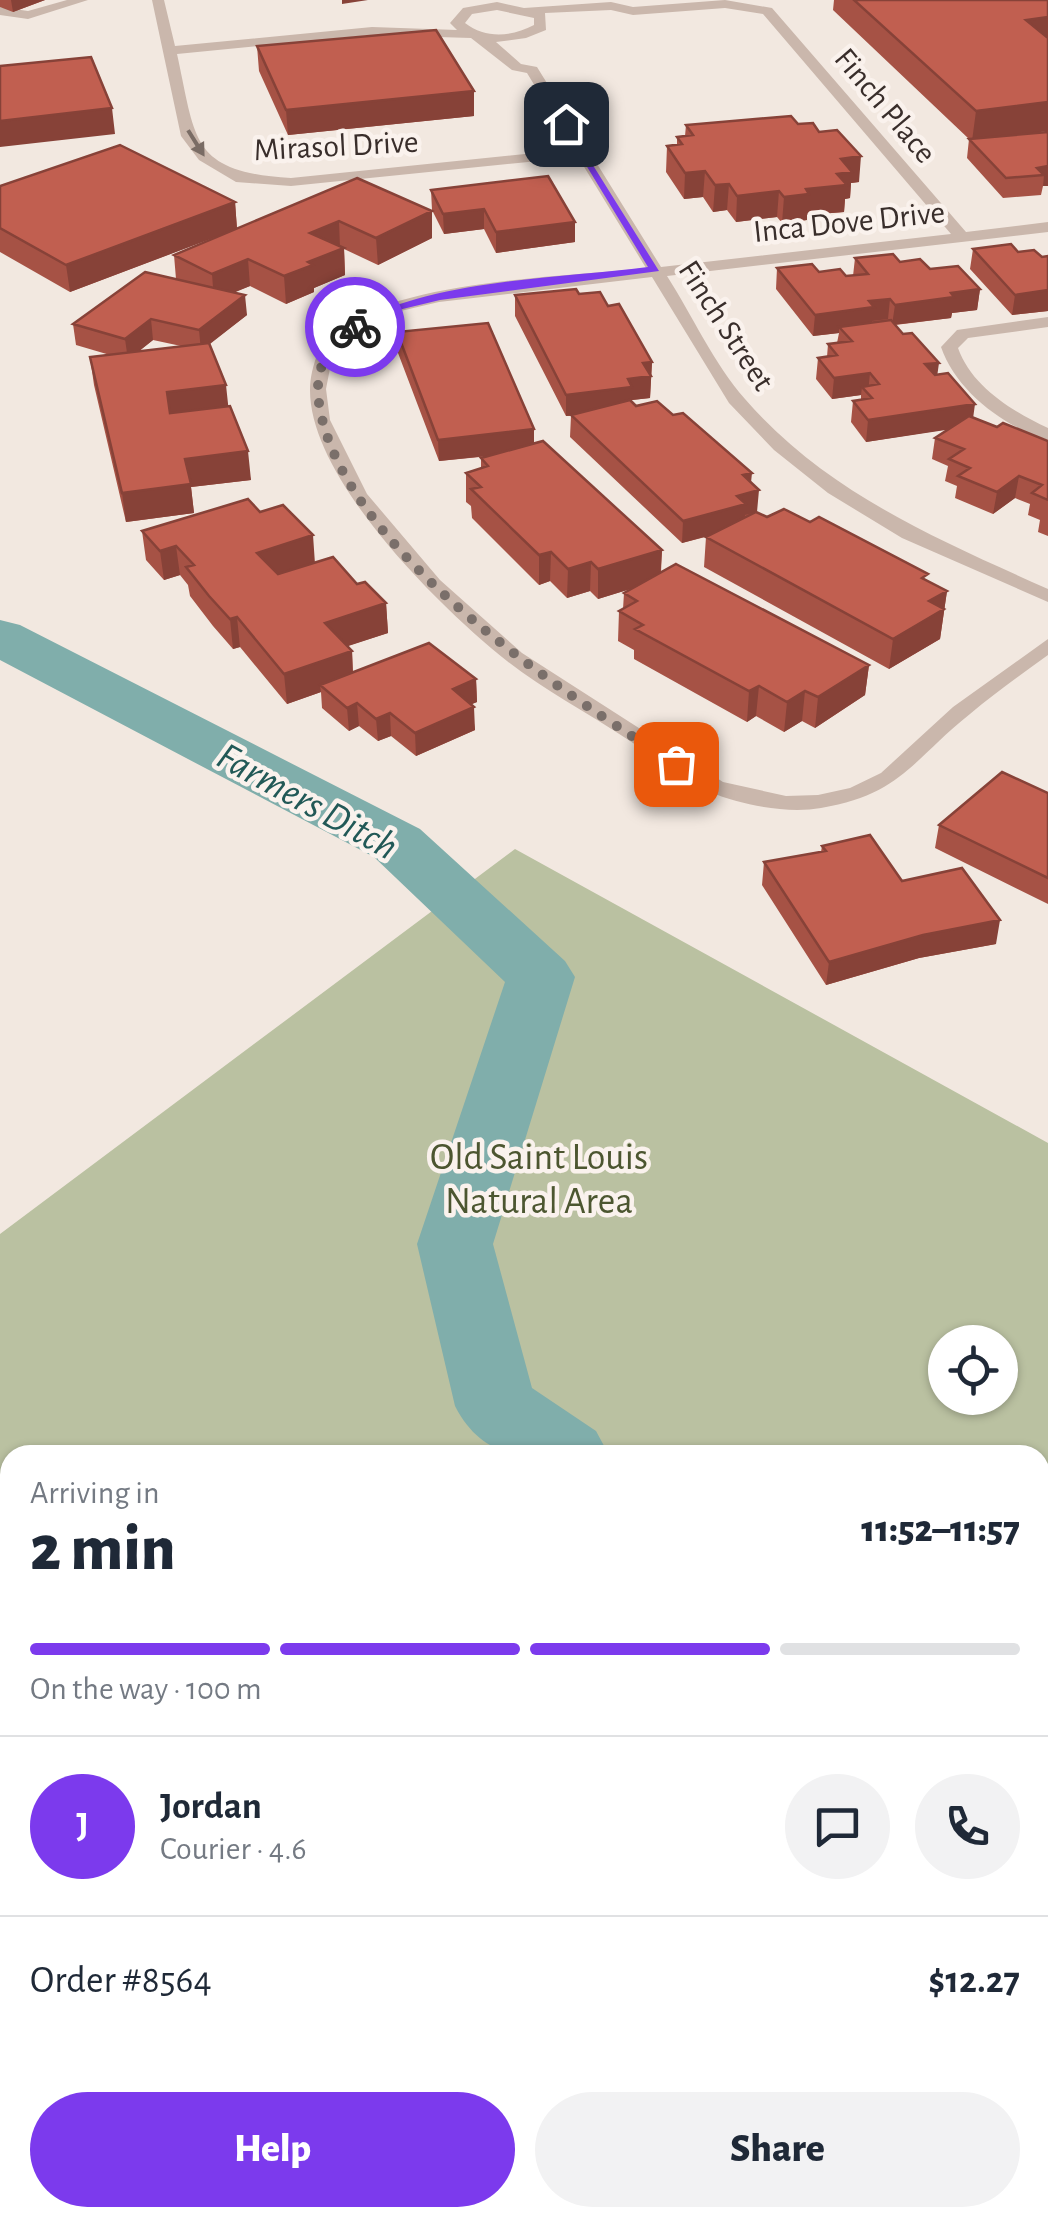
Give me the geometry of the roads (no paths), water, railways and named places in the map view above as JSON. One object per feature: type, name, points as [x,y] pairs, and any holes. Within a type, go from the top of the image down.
[{"type":"street","points":[[0,11],[28,15],[82,0]]},
{"type":"street","name":"Mirasol Drive","points":[[158,0],[188,136],[204,157],[241,179],[292,182],[582,152]]},
{"type":"street","name":"Finch Place","points":[[463,10],[497,6],[611,6],[632,11],[686,3],[741,6],[773,15],[961,236]]},
{"type":"street","points":[[520,6],[540,15],[550,27]]},
{"type":"street","points":[[372,31],[386,23],[463,10]]},
{"type":"street","name":"Finch Street","points":[[463,10],[461,28],[517,67],[537,67],[582,152],[735,399],[780,446],[834,489],[909,534],[1048,596]]},
{"type":"street","points":[[172,50],[372,31],[510,38],[632,11]]},
{"type":"street","points":[[539,47],[550,27]]},
{"type":"street","name":"Inca Dove Drive","points":[[1048,227],[440,296],[387,310],[335,338],[324,358],[317,390],[322,420],[359,496],[433,584],[515,657],[716,787],[786,802],[818,802],[858,793],[888,778],[960,711],[1048,645]]},
{"type":"street","points":[[1048,322],[963,334],[950,346],[952,362],[978,389],[1048,435]]},
{"type":"waterway","name":"Farmers Ditch","points":[[0,637],[397,843],[541,977],[455,1244],[496,1406],[553,1445]]},
{"type":"park label","name":"Old Saint Louis Natural Area","points":[[539,1178]]}]
